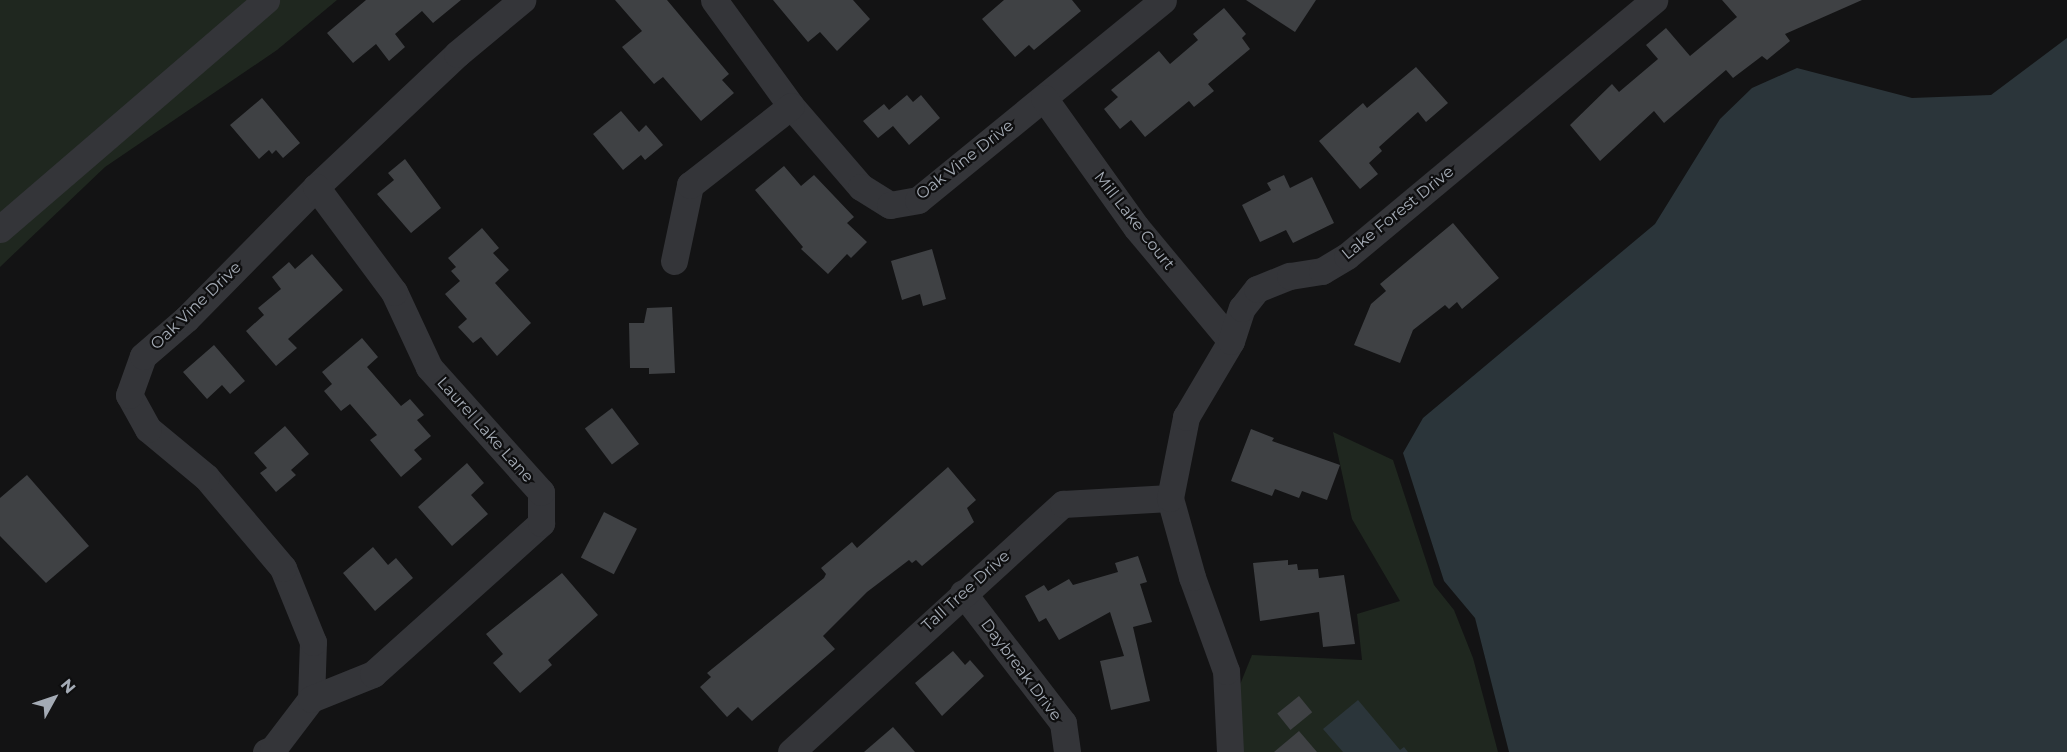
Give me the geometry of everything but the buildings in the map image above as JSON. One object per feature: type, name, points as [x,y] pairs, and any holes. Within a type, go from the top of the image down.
[{"type":"street","points":[[0,229],[266,0]]},
{"type":"street","name":"Oak Vine Drive","points":[[311,699],[313,642],[282,568],[206,477],[148,429],[129,395],[143,356],[186,319],[316,187],[457,54],[522,0]]},
{"type":"street","name":"Oak Vine Drive","points":[[714,0],[790,106],[861,187],[890,205],[918,200],[1163,0]]},
{"type":"street","name":"Lake Forest Drive","points":[[1230,752],[1226,671],[1192,577],[1170,498],[1186,417],[1231,341],[1242,308],[1257,289],[1290,276],[1322,271],[1347,256],[1654,0]]},
{"type":"street","name":"Mill Lake Court","points":[[1044,98],[1136,227],[1231,341]]},
{"type":"street","points":[[674,261],[690,185],[790,106]]},
{"type":"street","name":"Laurel Lake Lane","points":[[311,699],[373,674],[541,523],[541,492],[429,367],[394,292],[316,187]]},
{"type":"street","name":"Tall Tree Drive","points":[[791,752],[1062,504],[1170,498]]},
{"type":"street","name":"Daybreak Drive","points":[[963,593],[1063,723],[1067,752]]},
{"type":"street","points":[[266,752],[273,750],[311,699]]},
{"type":"shaded area","points":[[0,0],[337,0],[277,50],[105,167],[0,267]]},
{"type":"shaded area","points":[[2067,38],[2067,752],[1509,752],[1475,618],[1444,581],[1403,453],[1423,418],[1655,224],[1720,119],[1752,88],[1797,68],[1912,98],[1991,95]]},
{"type":"shaded area","points":[[1333,432],[1393,460],[1434,585],[1454,610],[1473,658],[1498,752],[1242,752],[1239,687],[1252,655],[1362,660],[1357,614],[1400,601],[1352,519]]},
{"type":"shaded area","points":[[1358,700],[1400,750],[1404,747],[1408,752],[1343,752],[1323,729]]}]
